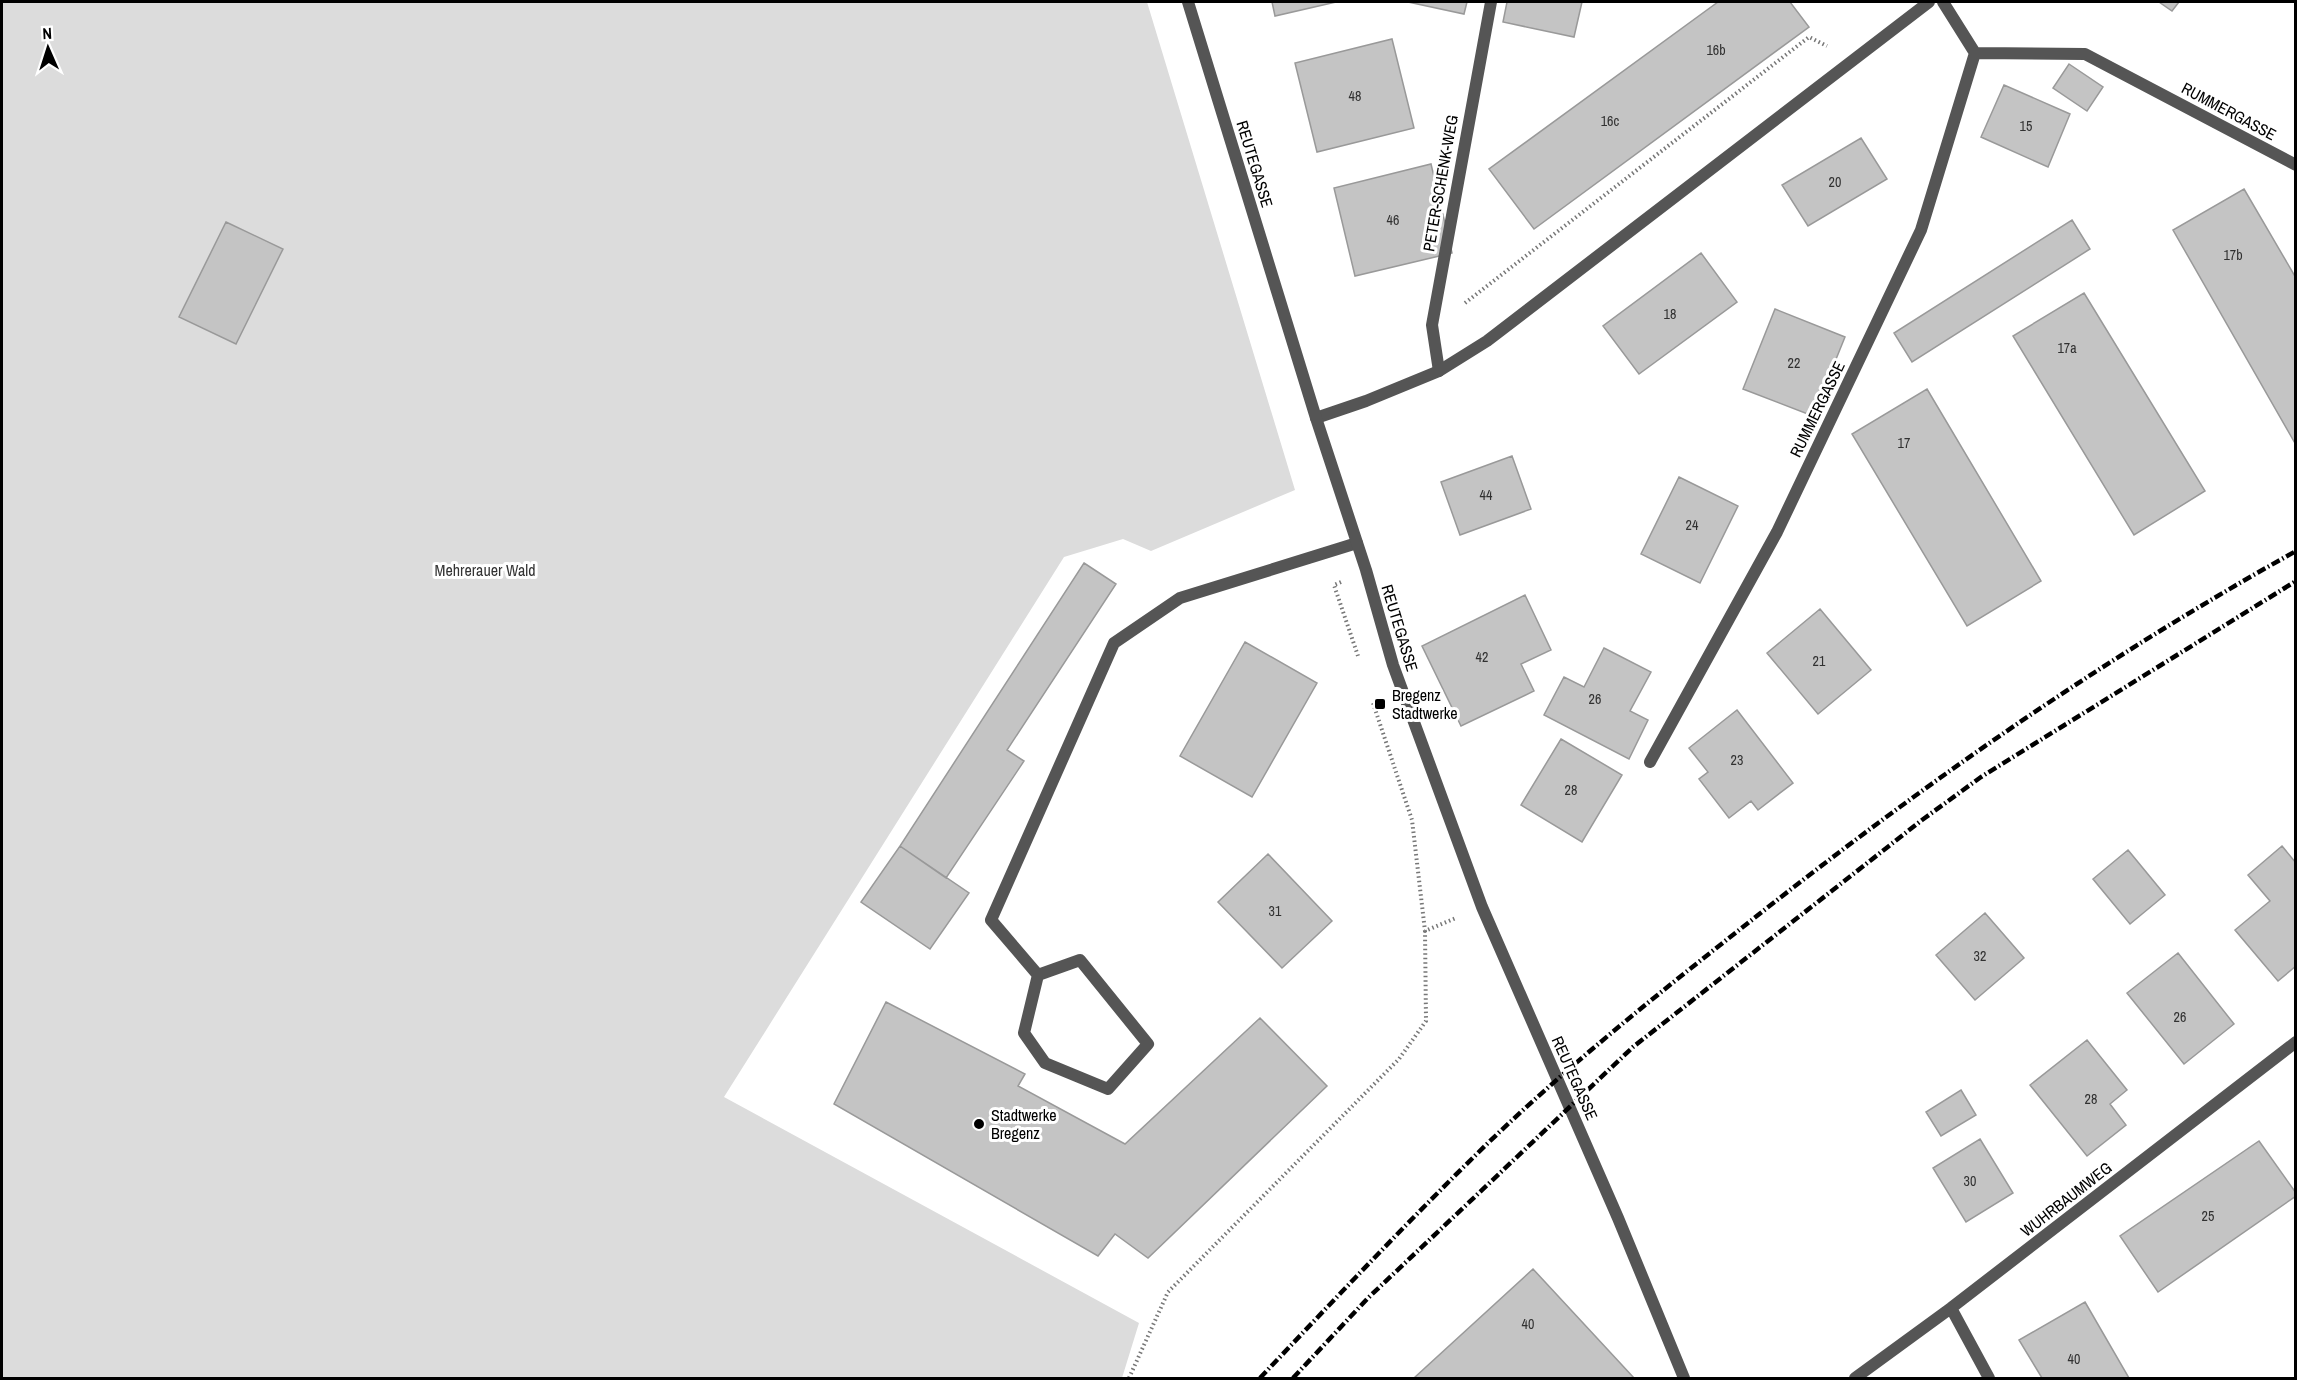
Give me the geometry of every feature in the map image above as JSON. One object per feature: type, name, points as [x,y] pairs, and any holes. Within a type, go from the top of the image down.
[{"type":"street","name":"REUTEGASSE","points":[[1188,2],[1316,418],[1366,570],[1393,665],[1482,907],[1618,1218],[1684,1378]]},
{"type":"street","name":"PETER-SCHENK-WEG","points":[[1439,371],[1432,325],[1491,2]]},
{"type":"street","points":[[1316,418],[1366,401],[1439,371],[1487,341],[1929,2]]},
{"type":"street","points":[[1943,2],[1975,53]]},
{"type":"street","name":"RUMMERGASSE","points":[[1650,762],[1777,532],[1921,230],[1975,53],[2085,54],[2295,165]]},
{"type":"street","points":[[1038,975],[991,920],[1114,643],[1180,598],[1357,543]]},
{"type":"street","points":[[1080,960],[1148,1044],[1108,1089],[1045,1063],[1024,1033],[1038,975],[1080,960]]},
{"type":"street","name":"WUHRBAUMWEG","points":[[1855,1378],[1951,1308],[2295,1042]]},
{"type":"street","points":[[1951,1308],[1989,1378]]},
{"type":"path","points":[[1432,325],[1466,302],[1809,37],[1855,59]]},
{"type":"path","points":[[1359,660],[1334,585],[1366,570]]},
{"type":"path","points":[[1129,1378],[1168,1292],[1399,1059],[1426,1021],[1425,931],[1412,820],[1370,693]]},
{"type":"path","points":[[1425,931],[1482,907]]},
{"type":"green space","name":"Mehrerauer Wald","points":[[2,2],[1147,2],[1295,490],[1151,551],[1123,539],[1064,557],[724,1097],[1139,1323],[1122,1378],[2,1378]]},
{"type":"building","points":[[1272,2],[1336,2],[1275,16]]},
{"type":"building","points":[[1408,2],[1467,2],[1464,14]]},
{"type":"building","points":[[1507,2],[1582,2],[1574,37],[1503,22]]},
{"type":"building","points":[[1718,2],[1790,2],[1809,27],[1534,229],[1489,169]]},
{"type":"building","points":[[2159,2],[2179,2],[2172,11]]},
{"type":"building","points":[[1392,39],[1414,128],[1317,152],[1295,63]]},
{"type":"building","points":[[2069,64],[2103,87],[2087,111],[2053,88]]},
{"type":"building","points":[[2004,85],[2070,114],[2048,167],[1981,137]]},
{"type":"building","points":[[1861,138],[1887,179],[1808,226],[1782,185]]},
{"type":"building","points":[[1431,164],[1452,253],[1355,276],[1334,188]]},
{"type":"building","points":[[2244,189],[2296,278],[2296,445],[2173,230]]},
{"type":"building","points":[[2072,220],[2090,249],[1912,362],[1894,333]]},
{"type":"building","points":[[226,222],[283,249],[236,344],[179,317]]},
{"type":"building","points":[[1701,253],[1737,302],[1639,374],[1603,326]]},
{"type":"building","points":[[2084,293],[2205,491],[2134,535],[2013,336]]},
{"type":"building","points":[[1775,309],[1845,337],[1813,416],[1743,389]]},
{"type":"building","points":[[1927,389],[2041,581],[1967,626],[1852,434]]},
{"type":"building","points":[[1512,456],[1531,509],[1460,535],[1441,482]]},
{"type":"building","points":[[1679,477],[1738,506],[1700,583],[1641,554]]},
{"type":"building","points":[[1084,563],[1116,584],[1007,750],[1024,761],[946,878],[900,846]]},
{"type":"building","points":[[1525,595],[1551,650],[1521,664],[1534,691],[1461,726],[1422,646]]},
{"type":"building","points":[[1820,609],[1871,670],[1818,714],[1767,653]]},
{"type":"building","points":[[1245,642],[1317,683],[1252,797],[1180,756]]},
{"type":"building","points":[[1604,648],[1651,672],[1630,711],[1648,720],[1629,759],[1544,715],[1564,677],[1584,687]]},
{"type":"building","points":[[1737,710],[1793,783],[1758,810],[1751,801],[1729,818],[1699,779],[1708,772],[1689,748]]},
{"type":"building","points":[[1561,739],[1622,775],[1582,842],[1521,805]]},
{"type":"building","points":[[900,846],[969,893],[930,949],[861,902]]},
{"type":"building","points":[[2282,846],[2296,863],[2296,966],[2278,981],[2235,930],[2270,901],[2248,875]]},
{"type":"building","points":[[2128,850],[2165,895],[2130,924],[2093,879]]},
{"type":"building","points":[[1268,854],[1332,921],[1282,968],[1218,902]]},
{"type":"building","points":[[1985,913],[2024,958],[1975,1000],[1936,955]]},
{"type":"building","points":[[2178,953],[2234,1024],[2184,1064],[2127,993]]},
{"type":"building","name":"Stadtwerke Bregenz","points":[[886,1002],[1025,1074],[1018,1086],[1125,1144],[1260,1018],[1327,1086],[1148,1258],[1115,1234],[1098,1256],[834,1104]]},
{"type":"building","points":[[2087,1040],[2127,1090],[2110,1104],[2126,1125],[2087,1156],[2030,1085]]},
{"type":"building","points":[[1961,1090],[1976,1115],[1941,1136],[1926,1112]]},
{"type":"building","points":[[1980,1139],[2013,1193],[1966,1222],[1933,1168]]},
{"type":"building","points":[[2259,1141],[2296,1196],[2158,1292],[2120,1236]]},
{"type":"building","points":[[1533,1269],[1634,1378],[1414,1378]]},
{"type":"building","points":[[2085,1302],[2129,1378],[2042,1378],[2019,1340]]},
{"type":"railway","points":[[1260,1378],[1401,1230],[1488,1143],[1583,1057],[1681,976],[1880,822],[2014,726],[2153,635],[2296,551]]},
{"type":"railway","points":[[1293,1378],[1368,1298],[1633,1047],[1922,820],[1981,777],[2296,581]]},
{"type":"place","name":"Bregenz Stadtwerke","points":[[1380,704]]},
{"type":"place","name":"Stadtwerke Bregenz","points":[[979,1124]]}]
